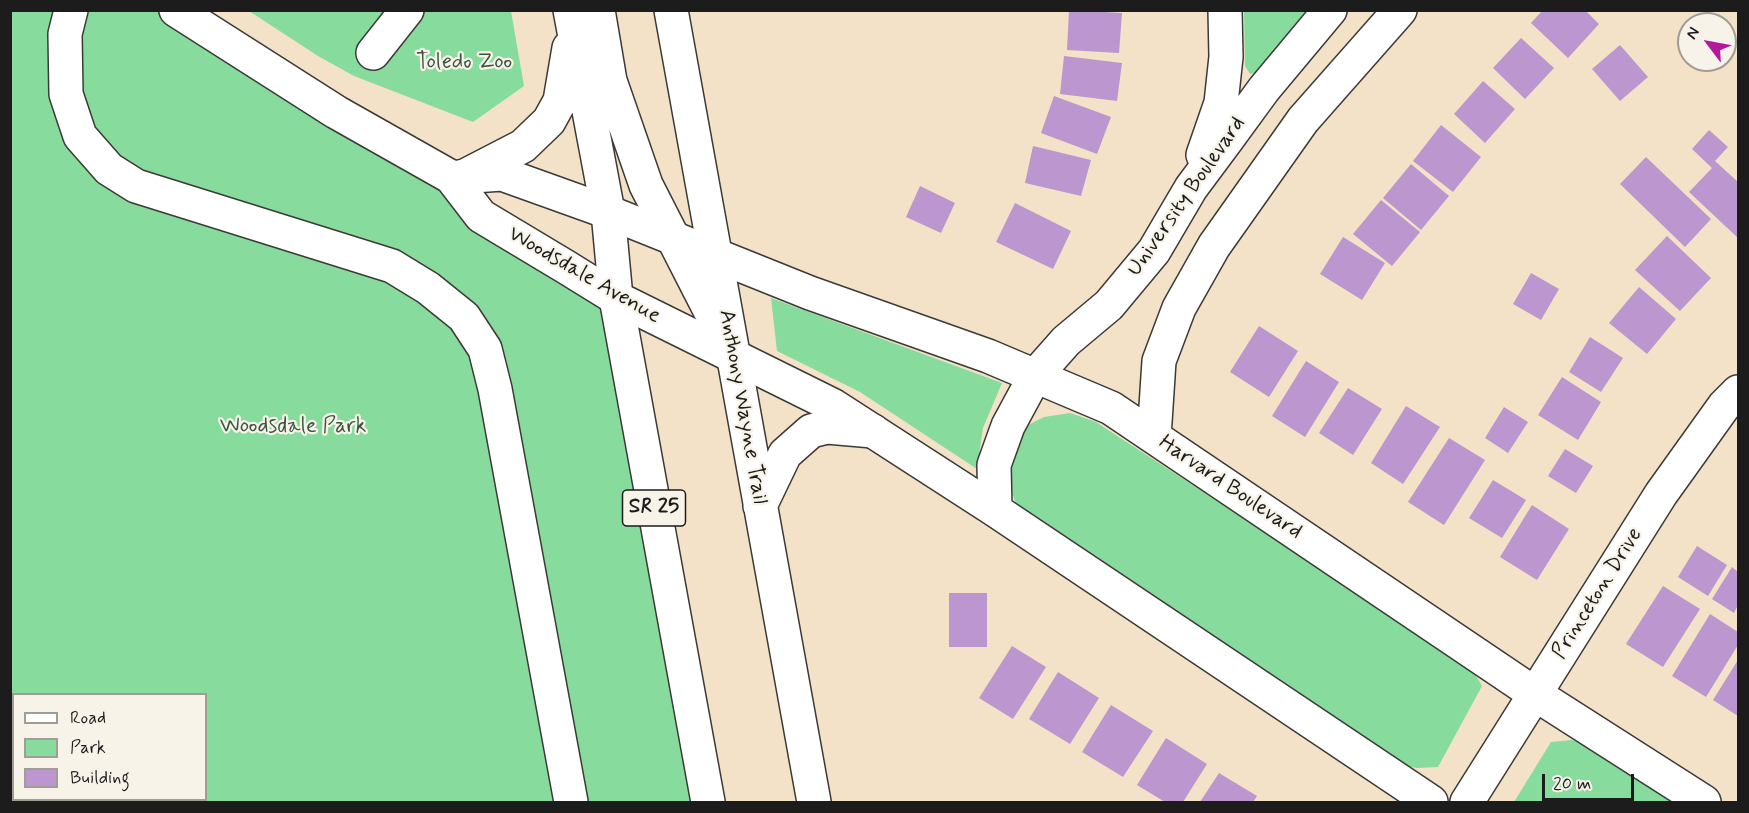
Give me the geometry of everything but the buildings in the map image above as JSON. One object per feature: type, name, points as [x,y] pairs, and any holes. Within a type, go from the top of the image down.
[{"type":"main road","points":[[71,10],[65,34],[66,94],[80,136],[109,169],[136,186],[392,266],[428,288],[464,317],[485,350],[495,389],[571,802]]},
{"type":"main road","name":"Woodsdale Avenue","points":[[176,10],[336,112],[457,177],[481,216],[616,298],[733,356]]},
{"type":"main road","points":[[373,53],[407,10]]},
{"type":"main road","name":"Anthony Wayne Trail","points":[[671,10],[814,802]]},
{"type":"main road","points":[[1215,246],[1180,207],[1221,103],[1226,57],[1224,10]]},
{"type":"main road","name":"University Boulevard","points":[[995,510],[994,465],[1008,426],[1035,376],[1066,341],[1109,305],[1154,251],[1180,207],[1264,89],[1330,10]]},
{"type":"main road","points":[[1154,437],[1159,361],[1179,308],[1215,246],[1303,120],[1400,10]]},
{"type":"main road","points":[[457,177],[523,146],[549,121],[560,101],[580,17]]},
{"type":"main road","points":[[580,17],[610,81],[646,185],[733,356],[834,406],[995,510],[1431,802]]},
{"type":"main road","name":"SR 25","points":[[580,17],[608,212],[616,298],[708,802]]},
{"type":"main road","points":[[457,177],[502,174],[608,212],[714,255]]},
{"type":"main road","name":"Harvard Boulevard","points":[[714,255],[810,293],[988,356],[1111,408],[1536,694],[1704,802]]},
{"type":"main road","name":"Princeton Drive","points":[[1467,802],[1661,494],[1724,406],[1738,392]]},
{"type":"main road","points":[[760,506],[785,453],[811,431],[827,427],[873,431]]},
{"type":"green space","name":"Woodsdale Park","points":[[10,11],[176,11],[616,298],[708,802],[11,802]]},
{"type":"green space","name":"Toledo Zoo","points":[[249,11],[511,11],[524,86],[473,122],[354,76],[318,56]]},
{"type":"green space","points":[[1244,11],[1312,11],[1258,72],[1250,74],[1245,66]]},
{"type":"green space","points":[[771,298],[1002,383],[983,428],[977,469],[860,392],[777,351]]},
{"type":"green space","points":[[1070,413],[1096,422],[1471,667],[1482,686],[1438,767],[1417,768],[1395,764],[1020,513],[1007,481],[1011,452],[1026,426],[1044,417]]},
{"type":"green space","points":[[1572,740],[1595,748],[1678,802],[1514,802],[1551,742]]}]
